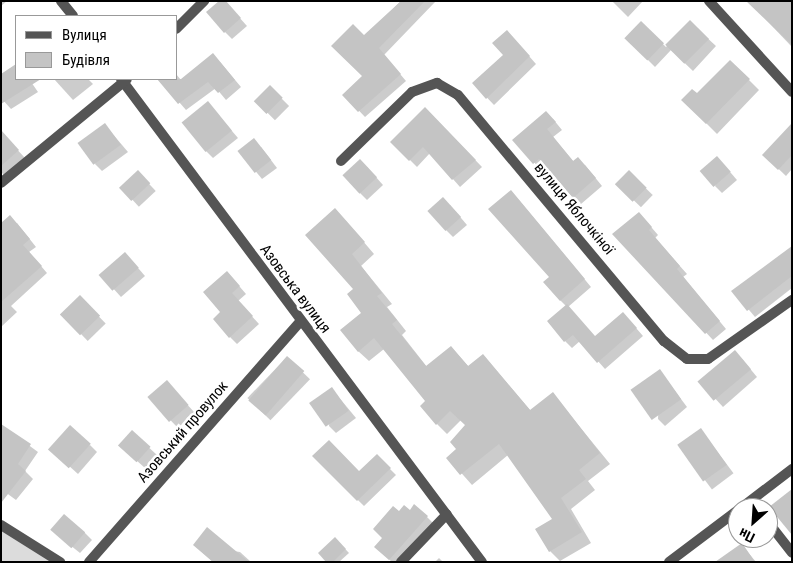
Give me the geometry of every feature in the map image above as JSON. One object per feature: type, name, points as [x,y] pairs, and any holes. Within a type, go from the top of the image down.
[{"type":"street","points":[[61,1],[72,15]]},
{"type":"street","points":[[178,27],[204,1]]},
{"type":"street","points":[[709,1],[792,92]]},
{"type":"street","points":[[1,183],[124,80]]},
{"type":"street","name":"Азовська вулиця","points":[[124,80],[300,322],[482,562]]},
{"type":"street","name":"вулиця Яблочкіної","points":[[341,161],[412,92],[437,83],[458,94],[664,341],[687,359],[708,359],[792,300]]},
{"type":"street","name":"Азовський провулок","points":[[89,562],[300,322]]},
{"type":"street","points":[[761,498],[792,469]]},
{"type":"street","points":[[401,562],[447,514]]},
{"type":"street","points":[[669,562],[728,518]]},
{"type":"street","points":[[1,525],[60,562]]},
{"type":"street","points":[[778,535],[792,553]]},
{"type":"shaded area","points":[[1,527],[57,562],[1,562]]},
{"type":"building","points":[[219,1],[226,1],[241,18],[224,33],[206,12]]},
{"type":"building","points":[[401,1],[425,1],[379,48],[401,74],[358,112],[342,95],[362,76],[331,46],[353,24],[364,35]]},
{"type":"building","points":[[746,1],[792,1],[792,45]]},
{"type":"building","points":[[690,20],[709,39],[684,64],[665,45]]},
{"type":"building","points":[[641,21],[664,43],[647,60],[624,38]]},
{"type":"building","points":[[507,30],[530,56],[486,99],[472,83],[503,55],[492,43]]},
{"type":"building","points":[[213,53],[235,80],[218,93],[208,82],[178,104],[158,80],[181,79]]},
{"type":"building","points":[[730,60],[750,79],[706,124],[681,100],[692,89],[697,93]]},
{"type":"building","points":[[15,65],[15,80],[39,80],[1,104],[1,74]]},
{"type":"building","points":[[270,85],[283,98],[266,114],[254,101]]},
{"type":"building","points":[[208,101],[232,131],[205,152],[182,122]]},
{"type":"building","points":[[425,107],[476,160],[452,180],[423,147],[409,161],[390,142]]},
{"type":"building","points":[[546,111],[556,122],[547,129],[573,161],[578,157],[596,178],[573,198],[539,159],[533,164],[512,140]]},
{"type":"building","points":[[105,123],[121,145],[93,165],[77,143]]},
{"type":"building","points":[[792,123],[792,155],[778,170],[762,155]]},
{"type":"building","points":[[1,130],[19,150],[1,166]]},
{"type":"building","points":[[254,138],[271,160],[255,173],[237,151]]},
{"type":"building","points":[[717,156],[731,172],[713,187],[700,171]]},
{"type":"building","points":[[360,159],[377,177],[359,194],[342,175]]},
{"type":"building","points":[[138,170],[150,183],[131,201],[119,188]]},
{"type":"building","points":[[629,170],[647,188],[633,202],[615,184]]},
{"type":"building","points":[[511,190],[585,279],[560,301],[543,282],[549,277],[488,209]]},
{"type":"building","points":[[443,197],[461,217],[445,231],[427,211]]},
{"type":"building","points":[[335,208],[365,242],[352,254],[382,293],[377,296],[397,320],[392,324],[426,366],[451,346],[468,366],[483,354],[530,410],[553,392],[600,453],[579,470],[586,479],[561,498],[582,532],[549,552],[535,529],[552,519],[499,444],[460,475],[446,458],[456,449],[450,442],[465,425],[450,411],[436,425],[420,406],[425,401],[374,338],[358,352],[340,330],[361,313],[347,294],[353,289],[305,235]]},
{"type":"building","points":[[639,212],[652,227],[649,230],[680,266],[677,269],[720,321],[705,334],[612,234]]},
{"type":"building","points":[[10,215],[30,239],[23,245],[42,266],[1,302],[1,223]]},
{"type":"building","points":[[792,246],[792,276],[747,311],[731,291]]},
{"type":"building","points":[[125,252],[139,268],[112,291],[99,275]]},
{"type":"building","points":[[227,271],[240,286],[232,293],[253,316],[229,338],[213,319],[220,312],[203,292]]},
{"type":"building","points":[[80,295],[100,316],[80,335],[60,314]]},
{"type":"building","points":[[567,304],[595,336],[623,312],[637,328],[597,363],[573,335],[564,342],[547,321]]},
{"type":"building","points":[[735,350],[751,369],[714,401],[697,381]]},
{"type":"building","points":[[287,356],[304,371],[266,416],[248,401]]},
{"type":"building","points":[[660,369],[681,399],[652,420],[631,390]]},
{"type":"building","points":[[167,380],[189,405],[169,422],[147,397]]},
{"type":"building","points":[[332,387],[349,411],[326,427],[309,403]]},
{"type":"building","points":[[1,424],[31,444],[18,464],[26,471],[1,503]]},
{"type":"building","points":[[70,425],[91,444],[69,468],[48,450]]},
{"type":"building","points":[[701,428],[727,465],[703,481],[677,445]]},
{"type":"building","points":[[132,430],[151,447],[137,462],[118,446]]},
{"type":"building","points":[[329,440],[359,471],[377,454],[391,468],[357,501],[312,456]]},
{"type":"building","points":[[792,489],[792,535],[778,518],[778,500]]},
{"type":"building","points":[[414,504],[428,516],[389,560],[374,547],[382,538],[373,529],[393,506],[399,511],[404,505],[410,510]]},
{"type":"building","points":[[64,514],[85,532],[71,548],[50,530]]},
{"type":"building","points":[[207,527],[249,562],[213,562],[193,545]]},
{"type":"building","points":[[335,537],[346,549],[333,562],[326,562],[318,553]]},
{"type":"building","points":[[735,548],[745,548],[755,562],[715,562]]}]
